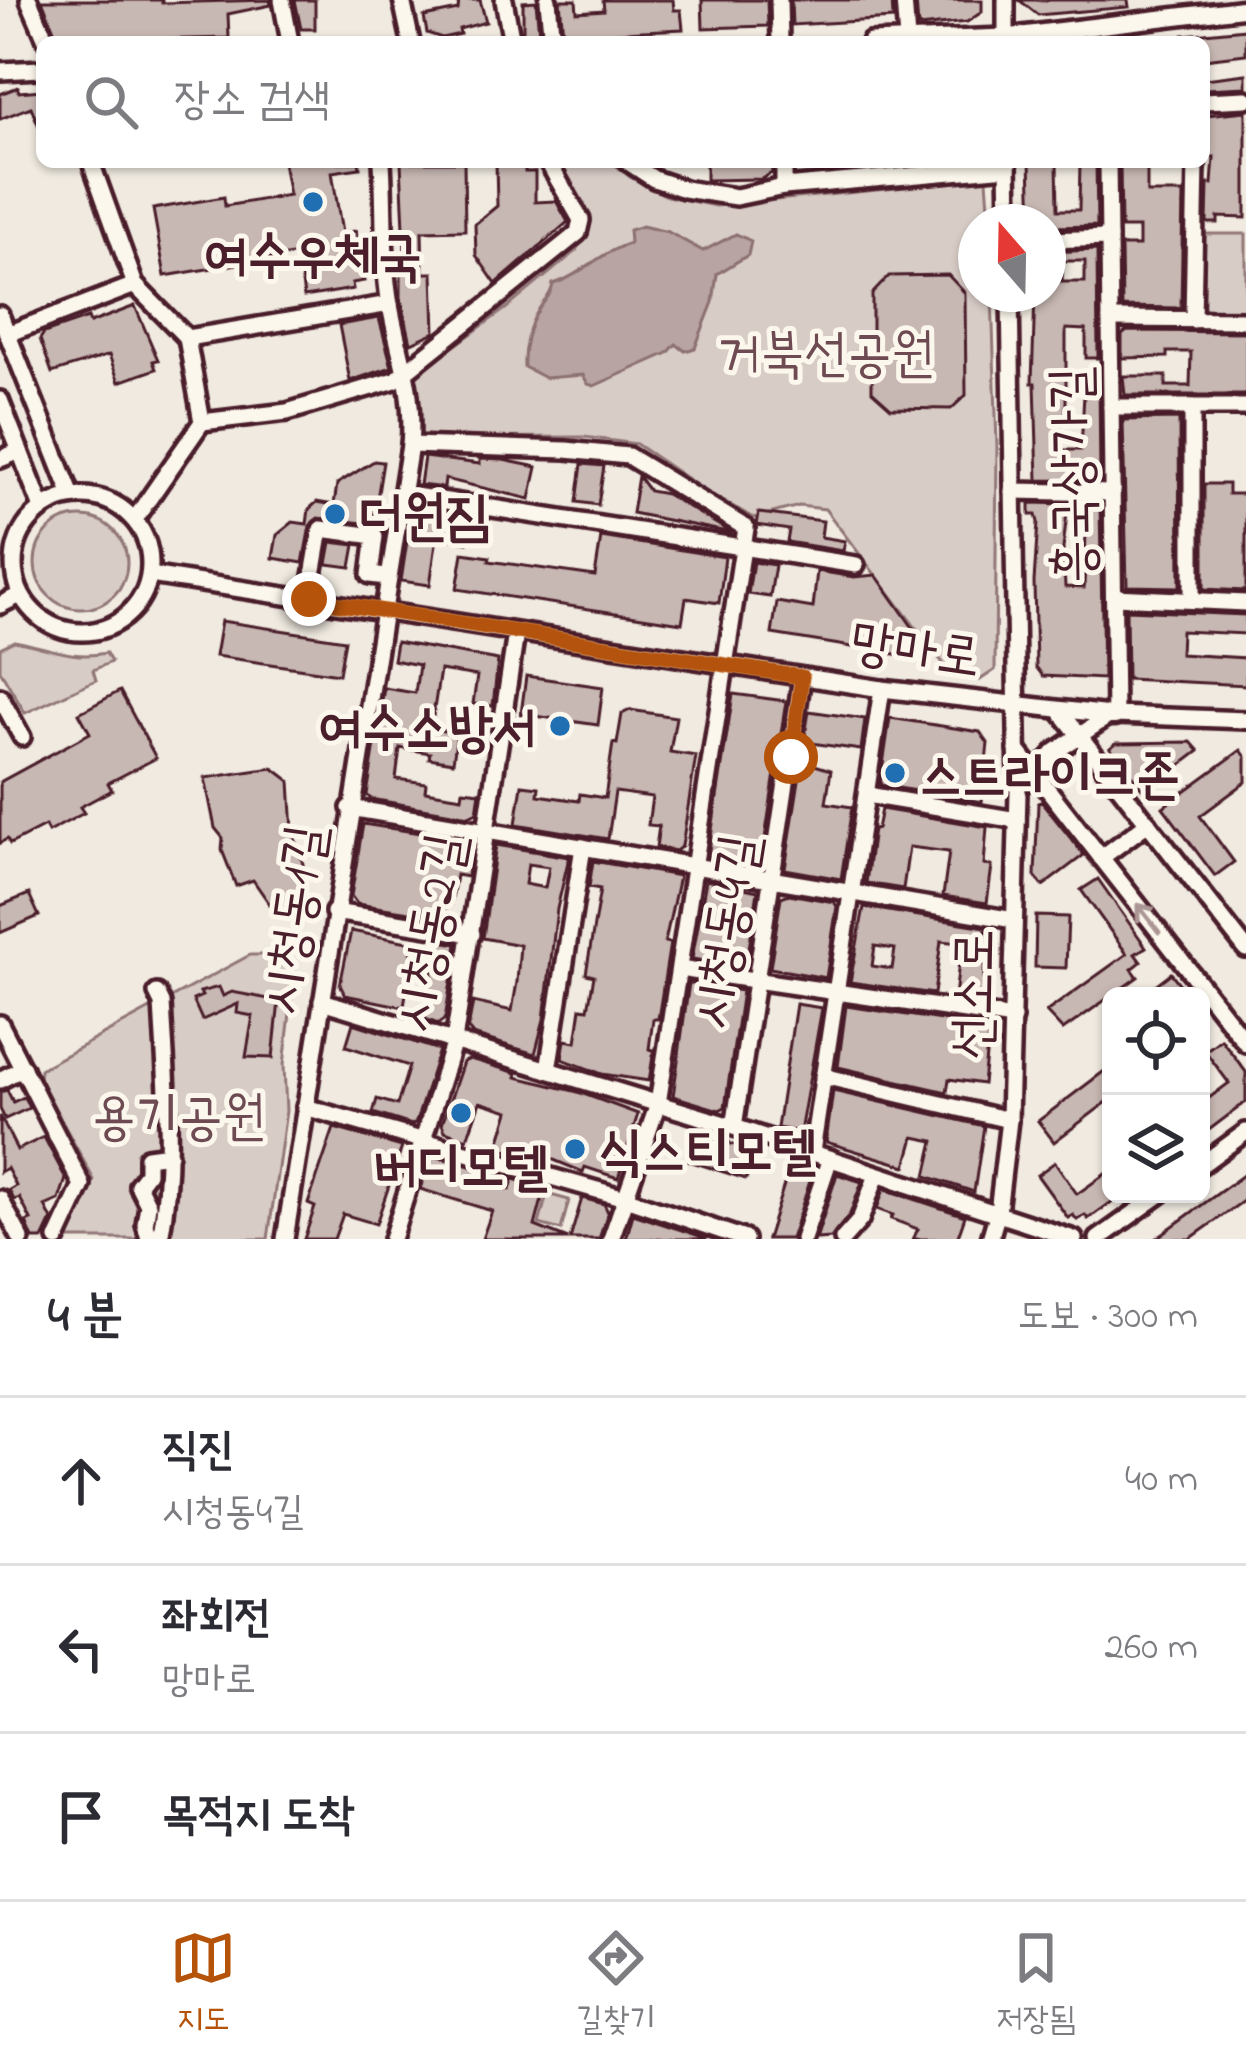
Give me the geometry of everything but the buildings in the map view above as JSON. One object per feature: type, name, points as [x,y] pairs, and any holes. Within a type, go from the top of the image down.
[{"type":"street","points":[[29,0],[44,36]]},
{"type":"street","points":[[282,0],[289,36]]},
{"type":"street","points":[[402,0],[410,36]]},
{"type":"street","points":[[503,0],[511,36]]},
{"type":"street","points":[[548,0],[551,36]]},
{"type":"street","points":[[779,0],[780,36]]},
{"type":"street","points":[[904,0],[907,36]]},
{"type":"street","points":[[1006,0],[1006,36]]},
{"type":"street","points":[[1063,36],[1106,33],[1192,7],[1246,8]]},
{"type":"street","points":[[0,71],[36,68]]},
{"type":"street","points":[[1210,101],[1246,98]]},
{"type":"street","points":[[94,168],[135,285],[187,338],[202,422],[135,519]]},
{"type":"street","name":"시청동1길","points":[[285,1239],[410,445],[407,368],[390,304],[382,168]]},
{"type":"street","points":[[202,422],[309,406],[395,380],[578,232],[581,220],[551,168]]},
{"type":"street","points":[[638,168],[654,178],[736,197],[971,168]]},
{"type":"street","points":[[784,168],[784,188]]},
{"type":"street","points":[[1008,168],[1009,204]]},
{"type":"street","name":"흥국상가길","points":[[1108,168],[1112,715]]},
{"type":"street","points":[[1193,320],[1196,168]]},
{"type":"street","points":[[1066,239],[1109,238]]},
{"type":"street","points":[[8,334],[135,285]]},
{"type":"street","points":[[187,338],[390,304]]},
{"type":"street","name":"선소로","points":[[990,1239],[1009,1120],[1018,793],[1010,312]]},
{"type":"street","points":[[0,315],[72,496]]},
{"type":"street","points":[[1110,320],[1246,320]]},
{"type":"street","points":[[0,400],[42,508]]},
{"type":"street","points":[[1111,407],[1246,407]]},
{"type":"street","points":[[1192,407],[1192,600]]},
{"type":"street","points":[[410,445],[628,456],[746,528],[658,1103],[611,1239]]},
{"type":"street","points":[[0,458],[20,451]]},
{"type":"street","points":[[1012,490],[1112,493]]},
{"type":"street","points":[[402,494],[856,565]]},
{"type":"street","points":[[72,496],[106,499],[135,519],[148,547],[150,575],[142,597],[128,614],[92,632],[75,632],[43,620],[20,595],[15,579],[15,547],[30,518],[72,496]]},
{"type":"street","points":[[309,599],[321,529],[375,536],[370,575],[386,577]]},
{"type":"street","name":"망마로","points":[[150,575],[882,689],[1061,712],[1246,720]]},
{"type":"street","points":[[0,605],[20,595]]},
{"type":"street","points":[[1114,597],[1246,602]]},
{"type":"street","name":"시청동2길","points":[[395,1238],[454,1041],[516,633]]},
{"type":"street","name":"시청동4길","points":[[734,1127],[802,677]]},
{"type":"street","points":[[812,1152],[882,689]]},
{"type":"street","points":[[0,697],[22,737]]},
{"type":"street","points":[[1061,712],[1246,950]]},
{"type":"street","points":[[1018,793],[1055,752],[1112,715]]},
{"type":"street","points":[[1017,750],[1246,1043]]},
{"type":"street","points":[[867,795],[1017,820]]},
{"type":"street","points":[[350,808],[1014,920]]},
{"type":"street","points":[[1101,858],[1148,823]]},
{"type":"street","points":[[548,1070],[583,847]]},
{"type":"street","points":[[334,912],[472,934]]},
{"type":"street","points":[[679,969],[1012,1018]]},
{"type":"street","points":[[158,993],[169,1154],[160,1239]]},
{"type":"street","points":[[322,1001],[734,1127],[1074,1239]]},
{"type":"street","points":[[0,1024],[82,1184],[57,1239]]},
{"type":"street","points":[[0,1080],[23,1068]]},
{"type":"street","points":[[824,1076],[1009,1120]]},
{"type":"street","points":[[305,1107],[625,1198],[745,1239]]},
{"type":"street","points":[[1210,1158],[1246,1132]]},
{"type":"street","points":[[149,1239],[148,1205],[138,1185],[147,1173],[146,1157],[169,1154]]},
{"type":"street","points":[[803,1239],[830,1158]]},
{"type":"street","points":[[843,1239],[860,1220],[878,1175]]},
{"type":"street","points":[[0,1198],[21,1239]]},
{"type":"street","points":[[1099,1239],[1149,1203]]},
{"type":"green space","name":"거북선공원","points":[[560,168],[619,168],[667,196],[715,206],[987,179],[989,204],[958,204],[958,312],[993,312],[995,670],[980,680],[949,671],[825,509],[799,506],[754,518],[636,444],[584,437],[421,438],[416,374],[576,251],[589,217]]},
{"type":"green space","points":[[1201,234],[1246,234],[1246,313],[1211,312],[1200,305]]},
{"type":"green space","points":[[81,517],[99,520],[114,530],[124,545],[124,581],[114,596],[99,606],[81,609],[63,606],[48,596],[38,581],[35,563],[38,545],[48,530],[63,520]]},
{"type":"green space","points":[[14,641],[70,654],[106,653],[111,662],[93,670],[96,680],[25,713],[0,670],[0,648]]},
{"type":"green space","name":"용기공원","points":[[250,955],[282,955],[295,970],[284,1065],[286,1111],[268,1239],[67,1239],[94,1180],[39,1079],[40,1069]]},
{"type":"green space","points":[[547,1194],[569,1200],[561,1230],[539,1224]]},
{"type":"shaded area","points":[[642,226],[668,232],[703,251],[736,234],[751,241],[748,255],[717,274],[713,302],[695,348],[685,351],[676,344],[668,353],[594,386],[583,375],[545,378],[524,367],[529,330],[553,284],[630,243],[629,230]]},
{"type":"place","name":"여수우체국","points":[[313,202]]},
{"type":"place","name":"더원짐","points":[[335,514]]},
{"type":"place","name":"여수소방서","points":[[560,726]]},
{"type":"place","name":"스트라이크존","points":[[895,773]]},
{"type":"place","name":"버디모텔","points":[[461,1113]]},
{"type":"place","name":"식스티모텔","points":[[575,1149]]},
{"type":"route","points":[[309,599],[802,677],[791,757]]}]
